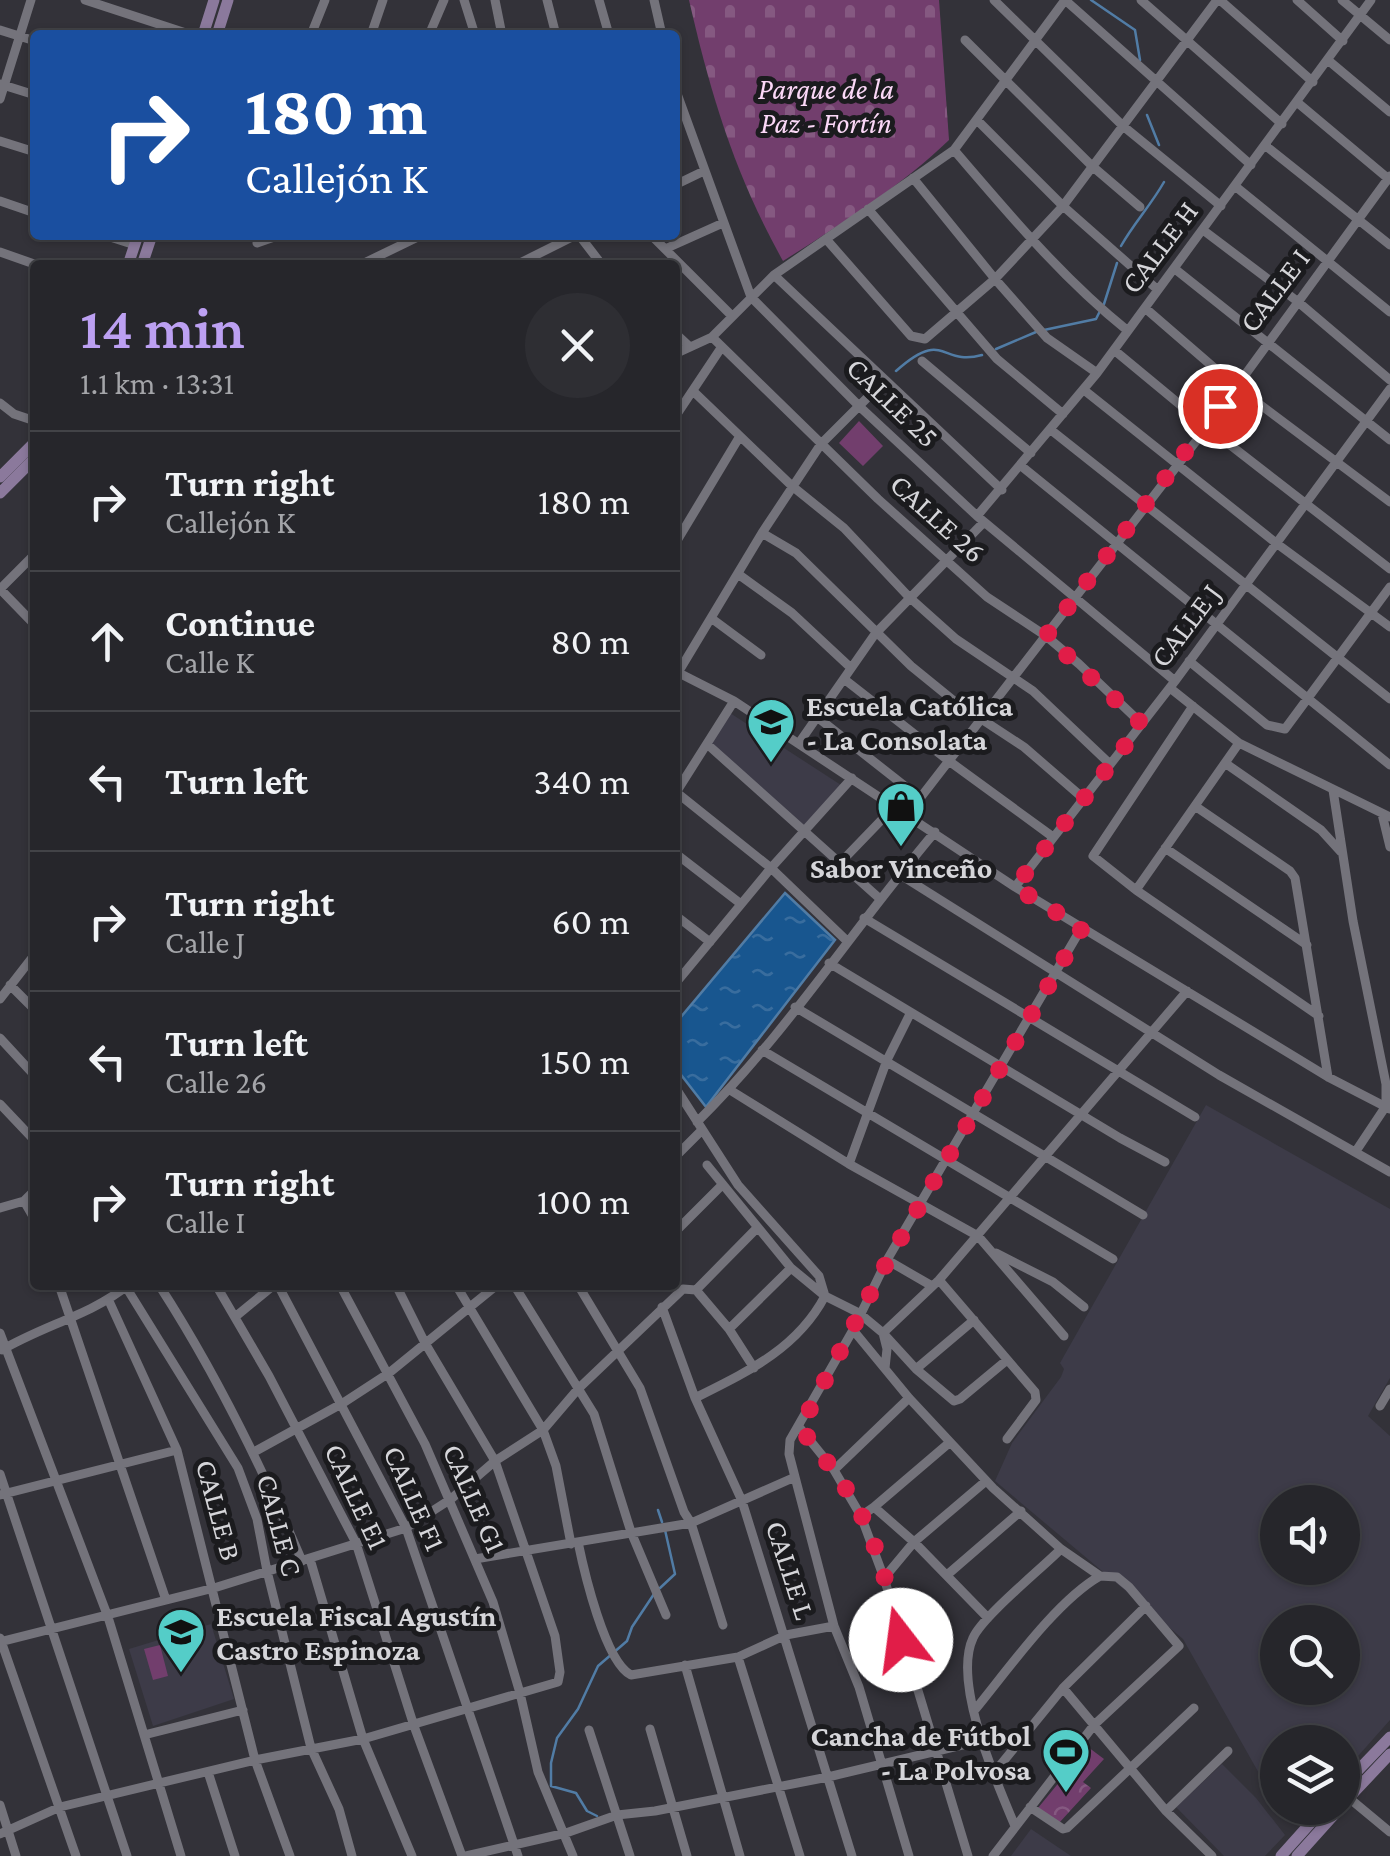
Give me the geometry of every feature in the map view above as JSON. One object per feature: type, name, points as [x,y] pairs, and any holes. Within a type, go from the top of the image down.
[{"type":"street","points":[[0,99],[32,0]]},
{"type":"street","points":[[86,0],[177,30]]},
{"type":"street","points":[[205,30],[214,0]]},
{"type":"street","points":[[219,30],[228,0]]},
{"type":"street","points":[[313,30],[325,0]]},
{"type":"street","points":[[373,30],[383,0]]},
{"type":"street","points":[[431,30],[444,0]]},
{"type":"street","points":[[464,0],[473,30]]},
{"type":"street","points":[[495,0],[501,30]]},
{"type":"street","points":[[547,0],[555,30]]},
{"type":"street","points":[[599,0],[608,30]]},
{"type":"street","points":[[654,0],[661,30]]},
{"type":"street","points":[[994,0],[1123,126],[1221,206]]},
{"type":"street","points":[[680,352],[712,337],[774,275],[954,150],[1065,0],[1252,165]]},
{"type":"street","points":[[1140,0],[1282,124]]},
{"type":"street","points":[[826,238],[911,336],[925,338],[994,279],[1063,206],[1218,0],[1313,82]]},
{"type":"street","points":[[1297,0],[1343,41]]},
{"type":"street","points":[[1342,0],[1390,40]]},
{"type":"street","name":"CALLE H","points":[[799,743],[876,634],[981,518],[1084,390],[1370,0]]},
{"type":"street","points":[[0,30],[30,39]]},
{"type":"street","points":[[964,40],[1092,166],[1140,206]]},
{"type":"street","points":[[1329,60],[1390,112]]},
{"type":"street","points":[[2,85],[30,93]]},
{"type":"street","points":[[1298,103],[1390,178]]},
{"type":"street","name":"CALLE 25","points":[[680,117],[751,297],[860,407],[1239,743],[1386,815]]},
{"type":"street","points":[[977,120],[1063,206],[1158,290]]},
{"type":"street","points":[[0,141],[30,150]]},
{"type":"street","points":[[1266,146],[1390,244]]},
{"type":"street","points":[[954,150],[1032,241],[1092,302],[1128,331]]},
{"type":"street","points":[[680,183],[704,171]]},
{"type":"street","points":[[913,178],[1034,324],[1097,373]]},
{"type":"street","name":"CALLE I","points":[[907,815],[1206,427],[1390,178]]},
{"type":"street","points":[[1236,186],[1390,312]]},
{"type":"street","points":[[0,201],[30,210]]},
{"type":"street","points":[[868,209],[996,359],[1063,414]]},
{"type":"street","points":[[664,249],[723,223]]},
{"type":"street","points":[[1203,230],[1298,300],[1390,380]]},
{"type":"street","points":[[257,244],[267,240]]},
{"type":"street","points":[[370,260],[412,240]]},
{"type":"street","points":[[526,260],[567,240]]},
{"type":"street","points":[[581,240],[598,260]]},
{"type":"street","points":[[655,240],[675,260]]},
{"type":"street","points":[[0,252],[30,263]]},
{"type":"street","points":[[680,265],[732,316]]},
{"type":"street","points":[[1175,269],[1390,440]]},
{"type":"street","points":[[774,275],[1002,490]]},
{"type":"street","points":[[1145,308],[1234,385],[1390,502]]},
{"type":"street","name":"CALLE 26","points":[[712,337],[987,597],[1046,636],[1142,724]]},
{"type":"street","points":[[680,338],[690,347]]},
{"type":"street","points":[[680,410],[721,348]]},
{"type":"street","points":[[1114,350],[1206,427],[1390,569]]},
{"type":"street","points":[[922,361],[1031,453]]},
{"type":"street","points":[[680,668],[821,444],[884,382]]},
{"type":"street","name":"CALLE J","points":[[1015,887],[1190,661],[1390,389]]},
{"type":"street","points":[[1084,390],[1276,543],[1390,627]]},
{"type":"street","points":[[693,391],[792,486],[844,528],[909,597],[956,639],[1013,678],[1080,733],[1110,764]]},
{"type":"street","points":[[0,403],[30,419]]},
{"type":"street","points":[[1051,430],[1390,699]]},
{"type":"street","points":[[680,536],[740,436]]},
{"type":"street","points":[[0,477],[30,447]]},
{"type":"street","points":[[0,493],[30,463]]},
{"type":"street","points":[[1020,465],[1390,765]]},
{"type":"street","points":[[762,533],[796,553],[876,634],[954,701],[1024,747],[1084,798]]},
{"type":"street","points":[[30,559],[0,589],[30,620]]},
{"type":"street","points":[[738,574],[792,613],[852,668]]},
{"type":"street","points":[[1190,661],[1266,725],[1285,729],[1390,587]]},
{"type":"street","points":[[711,618],[761,654]]},
{"type":"street","points":[[680,676],[734,701],[1015,887],[1328,1077],[1388,1108]]},
{"type":"street","points":[[844,679],[1053,837]]},
{"type":"street","points":[[680,787],[734,701]]},
{"type":"street","points":[[1193,706],[1093,852],[1096,860],[1320,1016]]},
{"type":"street","points":[[817,717],[920,798]]},
{"type":"street","points":[[1136,890],[1239,743]]},
{"type":"street","points":[[707,744],[879,898]]},
{"type":"street","points":[[1225,764],[1321,830],[1343,854]]},
{"type":"street","points":[[680,975],[852,778]]},
{"type":"street","points":[[1333,790],[1388,1108],[1356,1152]]},
{"type":"street","points":[[680,796],[770,868],[847,941]]},
{"type":"street","points":[[1195,806],[1290,870],[1295,878],[1328,1077]]},
{"type":"street","points":[[840,862],[894,807]]},
{"type":"street","points":[[1386,815],[1390,848]]},
{"type":"street","points":[[680,1151],[934,832]]},
{"type":"street","points":[[1165,848],[1307,945]]},
{"type":"street","points":[[680,858],[740,904]]},
{"type":"street","points":[[899,874],[1151,1034],[1390,1172]]},
{"type":"street","points":[[864,918],[1195,1117]]},
{"type":"street","points":[[680,919],[710,942]]},
{"type":"street","points":[[909,1856],[859,1687],[834,1626],[795,1476],[790,1440],[800,1428],[888,1260],[1082,928]]},
{"type":"street","points":[[0,998],[30,960]]},
{"type":"street","points":[[829,964],[1165,1162]]},
{"type":"street","points":[[10,985],[30,1005]]},
{"type":"street","points":[[882,1332],[978,1236],[1186,991]]},
{"type":"street","points":[[795,1007],[1143,1214]]},
{"type":"street","points":[[850,1164],[887,1060],[910,1014]]},
{"type":"street","points":[[0,1038],[30,1071]]},
{"type":"street","points":[[762,1050],[1113,1259]]},
{"type":"street","points":[[730,1090],[978,1236],[1064,1336]]},
{"type":"street","points":[[680,1095],[749,1199],[819,1276],[825,1296]]},
{"type":"street","points":[[0,1104],[30,1137]]},
{"type":"street","points":[[707,1165],[791,1268],[825,1296],[859,1313],[954,1400],[1007,1360]]},
{"type":"street","points":[[680,1227],[722,1185]]},
{"type":"street","points":[[0,1208],[30,1211]]},
{"type":"street","points":[[696,1290],[757,1228]]},
{"type":"street","points":[[993,1252],[1053,1282],[1084,1307]]},
{"type":"street","points":[[888,1260],[935,1283],[974,1320],[1035,1392],[1036,1400],[1007,1439]]},
{"type":"street","points":[[729,1329],[791,1268]]},
{"type":"street","points":[[680,1285],[696,1290],[729,1329],[754,1368]]},
{"type":"street","points":[[61,1290],[166,1600]]},
{"type":"street","points":[[2,1350],[109,1300],[119,1290]]},
{"type":"street","name":"CALLE C","points":[[124,1290],[238,1468],[257,1519],[311,1748],[339,1809],[352,1856]]},
{"type":"street","points":[[162,1290],[203,1354],[306,1560],[363,1740],[412,1856]]},
{"type":"street","name":"CALLE E1","points":[[219,1290],[356,1543],[414,1726],[464,1856]]},
{"type":"street","points":[[235,1318],[270,1290]]},
{"type":"street","name":"CALLE F1","points":[[279,1290],[406,1528],[518,1856]]},
{"type":"street","name":"CALLE G1","points":[[343,1290],[450,1499],[493,1602],[520,1692],[538,1772],[574,1856]]},
{"type":"street","points":[[4,1832],[60,1807],[108,1794],[363,1740],[554,1684],[560,1672],[555,1636],[495,1461],[398,1290]]},
{"type":"street","points":[[459,1290],[543,1430],[609,1648],[624,1672],[738,1658],[786,1636],[834,1626]]},
{"type":"street","points":[[254,1452],[388,1373],[491,1290]]},
{"type":"street","points":[[517,1290],[594,1414],[630,1532],[666,1615]]},
{"type":"street","points":[[581,1290],[640,1388],[684,1512],[692,1523],[722,1626]]},
{"type":"street","points":[[76,1856],[0,1640],[108,1617],[214,1588],[406,1528],[543,1430],[675,1290]]},
{"type":"street","points":[[695,1398],[754,1368],[796,1337],[825,1296]]},
{"type":"street","name":"CALLE B","points":[[109,1300],[177,1450],[255,1760],[290,1856]]},
{"type":"street","name":"CALLE L","points":[[662,1307],[695,1398],[742,1501],[852,1856]]},
{"type":"street","points":[[916,1369],[974,1320]]},
{"type":"street","points":[[853,1330],[986,1481],[1061,1549],[1100,1576],[1117,1577],[1179,1646],[1094,1725],[994,1856]]},
{"type":"street","points":[[882,1332],[887,1349],[886,1368]]},
{"type":"street","points":[[0,1334],[2,1350],[108,1617],[181,1856]]},
{"type":"street","points":[[1380,1406],[1390,1388]]},
{"type":"street","points":[[834,1470],[909,1398]]},
{"type":"street","points":[[800,1428],[834,1470],[862,1516],[968,1856]]},
{"type":"street","points":[[862,1516],[949,1443]]},
{"type":"street","points":[[4,1494],[177,1450]]},
{"type":"street","points":[[0,1474],[127,1856]]},
{"type":"street","points":[[475,1559],[692,1523],[795,1476]]},
{"type":"street","points":[[884,1578],[914,1542],[986,1481]]},
{"type":"street","points":[[874,1507],[988,1618]]},
{"type":"street","points":[[947,1575],[1021,1511]]},
{"type":"street","points":[[1015,1826],[980,1741],[967,1656],[973,1636],[988,1618],[1061,1549]]},
{"type":"street","points":[[974,1711],[1053,1618],[1100,1576]]},
{"type":"street","points":[[993,1774],[1062,1688],[1146,1606]]},
{"type":"street","points":[[738,1658],[800,1856]]},
{"type":"street","points":[[684,1666],[740,1856]]},
{"type":"street","points":[[1062,1688],[1166,1811],[1212,1856]]},
{"type":"street","points":[[1030,1808],[1063,1829],[1194,1708]]},
{"type":"street","points":[[144,1735],[243,1710]]},
{"type":"street","points":[[650,1728],[687,1856]]},
{"type":"street","points":[[590,1730],[630,1856]]},
{"type":"street","points":[[1360,1778],[1390,1737]]},
{"type":"street","points":[[464,1856],[566,1833],[617,1815],[724,1798],[980,1741]]},
{"type":"street","points":[[1166,1811],[1228,1751]]},
{"type":"street","points":[[1360,1786],[1388,1760]]},
{"type":"street","points":[[208,1772],[235,1856]]},
{"type":"street","points":[[0,1805],[4,1832],[16,1856]]},
{"type":"street","points":[[1360,1812],[1390,1832]]},
{"type":"street","points":[[1281,1856],[1309,1825]]},
{"type":"street","points":[[1297,1856],[1323,1825]]},
{"type":"shaded area","name":"Escuela Católica - La Consolata","points":[[730,713],[841,785],[804,828],[709,744]]},
{"type":"shaded area","points":[[1206,1105],[1390,1209],[1390,1378],[1368,1416],[1390,1436],[1390,1720],[1360,1754],[1360,1725],[1260,1725],[1260,1775],[1183,1639],[995,1481],[1012,1443],[1064,1369],[1060,1363]]},
{"type":"shaded area","name":"Escuela Fiscal Agustín Castro Espinoza","points":[[211,1624],[234,1699],[153,1726],[129,1649]]},
{"type":"shaded area","points":[[1222,1764],[1260,1803],[1260,1825],[1277,1825],[1285,1835],[1265,1856],[1224,1856],[1176,1807]]},
{"type":"shaded area","points":[[1031,1829],[1071,1856],[1011,1856]]},
{"type":"green space","name":"Parque de la Paz - Fortín","points":[[689,0],[939,0],[949,140],[890,189],[783,261],[726,134]]},
{"type":"green space","points":[[859,421],[883,446],[863,466],[839,443]]},
{"type":"green space","points":[[160,1645],[168,1676],[153,1680],[144,1649]]},
{"type":"green space","points":[[1088,1747],[1104,1759],[1083,1782],[1091,1788],[1059,1823],[1038,1808]]},
{"type":"water","points":[[785,893],[835,940],[706,1107],[680,1073],[680,1018]]},
{"type":"waterway","points":[[1091,0],[1135,30],[1140,60]]},
{"type":"waterway","points":[[1147,115],[1159,145]]},
{"type":"waterway","points":[[1121,246],[1164,182]]},
{"type":"waterway","points":[[1104,304],[1117,263]]},
{"type":"waterway","points":[[1044,330],[1096,319],[1100,311]]},
{"type":"waterway","points":[[996,349],[1036,332]]},
{"type":"waterway","points":[[896,371],[912,358],[934,350],[958,356],[982,355]]},
{"type":"waterway","points":[[658,1510],[662,1522]]},
{"type":"waterway","points":[[660,1588],[675,1574],[665,1530]]},
{"type":"waterway","points":[[597,1816],[587,1811],[576,1793],[551,1786],[557,1738],[578,1709],[598,1666],[627,1641],[654,1594]]},
{"type":"place","name":"Escuela Católica - La Consolata","points":[[771,764]]},
{"type":"place","name":"Sabor Vinceño","points":[[901,848]]},
{"type":"place","name":"Escuela Fiscal Agustín Castro Espinoza","points":[[181,1674]]},
{"type":"place","name":"Cancha de Fútbol - La Polvosa","points":[[1066,1794]]},
{"type":"route","points":[[901,1640],[862,1516],[834,1470],[800,1428],[888,1260],[1082,928],[1015,887],[1142,724],[1046,636],[1220,406]]}]
